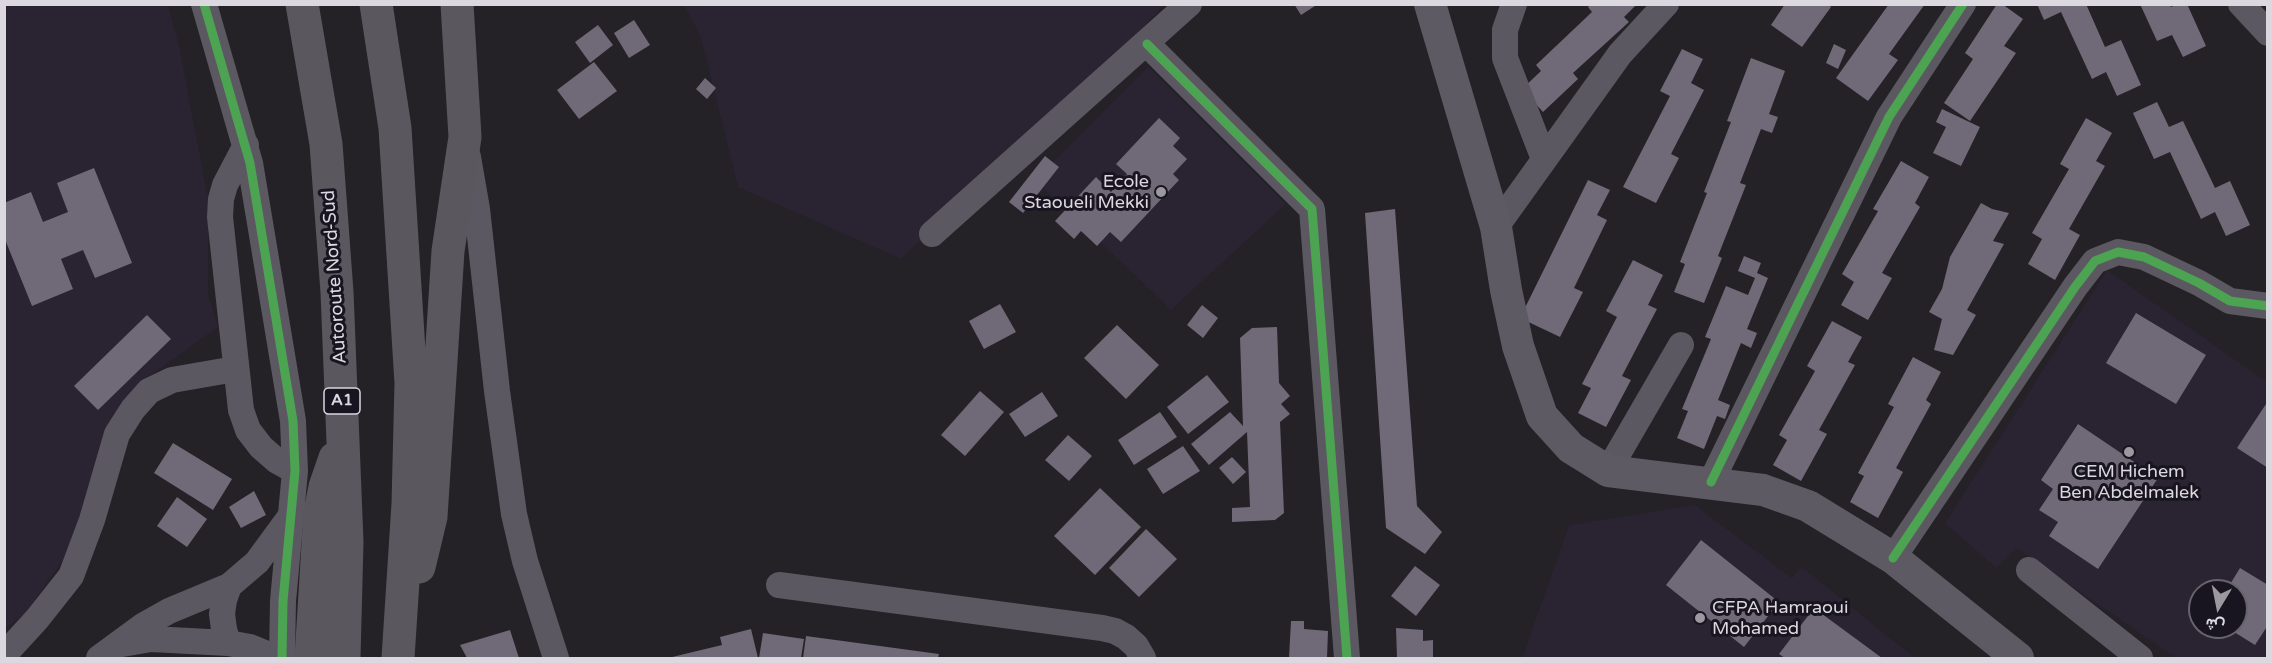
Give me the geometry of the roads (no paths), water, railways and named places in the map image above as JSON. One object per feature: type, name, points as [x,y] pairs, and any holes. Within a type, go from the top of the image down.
[{"type":"highway","name":"Autoroute Nord-Sud","points":[[302,4],[326,144],[337,292],[347,542],[344,658]]},
{"type":"highway","points":[[376,4],[395,128],[411,383],[399,658]]},
{"type":"highway","points":[[403,601],[417,573],[431,517],[448,251],[465,136],[457,4]]},
{"type":"highway","points":[[311,658],[320,512],[333,463],[343,440]]},
{"type":"main road","points":[[1430,4],[1496,227],[1518,346],[1542,416],[1571,448],[1608,471],[1763,490],[1808,506],[1893,558],[2018,658]]},
{"type":"street","points":[[204,4],[246,145],[257,195],[293,421],[295,471],[283,601],[282,658]]},
{"type":"street","points":[[932,234],[1189,4]]},
{"type":"street","points":[[1514,4],[1505,30],[1505,58],[1544,159]]},
{"type":"street","points":[[1496,227],[1620,54],[1666,4]]},
{"type":"street","points":[[1711,483],[1889,117],[1963,4]]},
{"type":"street","points":[[2241,4],[2268,33]]},
{"type":"street","points":[[1147,44],[1312,209],[1347,658]]},
{"type":"street","points":[[465,136],[477,209],[501,425],[514,514],[525,561],[556,658]]},
{"type":"street","points":[[246,145],[225,185],[220,217],[241,410],[248,430],[261,447],[277,461],[295,471]]},
{"type":"street","points":[[1893,558],[2075,287],[2095,261],[2118,252],[2144,257],[2199,283],[2230,301],[2268,306]]},
{"type":"street","points":[[1608,471],[1681,345]]},
{"type":"street","points":[[4,655],[37,619],[71,576],[92,520],[117,434],[133,409],[149,391],[172,380],[235,369]]},
{"type":"street","points":[[109,651],[169,611],[229,586],[257,562],[290,516]]},
{"type":"street","points":[[2029,570],[2140,658]]},
{"type":"street","points":[[778,585],[1102,628],[1126,637],[1136,646],[1143,658]]},
{"type":"street","points":[[228,643],[222,614],[229,586]]},
{"type":"street","points":[[109,651],[151,639],[228,643],[250,647],[277,658]]},
{"type":"place","name":"Ecole Staoueli Mekki","points":[[1161,192]]},
{"type":"place","name":"CEM Hichem Ben Abdelmalek","points":[[2129,452]]},
{"type":"place","name":"CFPA Hamraoui Mohamed","points":[[1700,618]]}]
